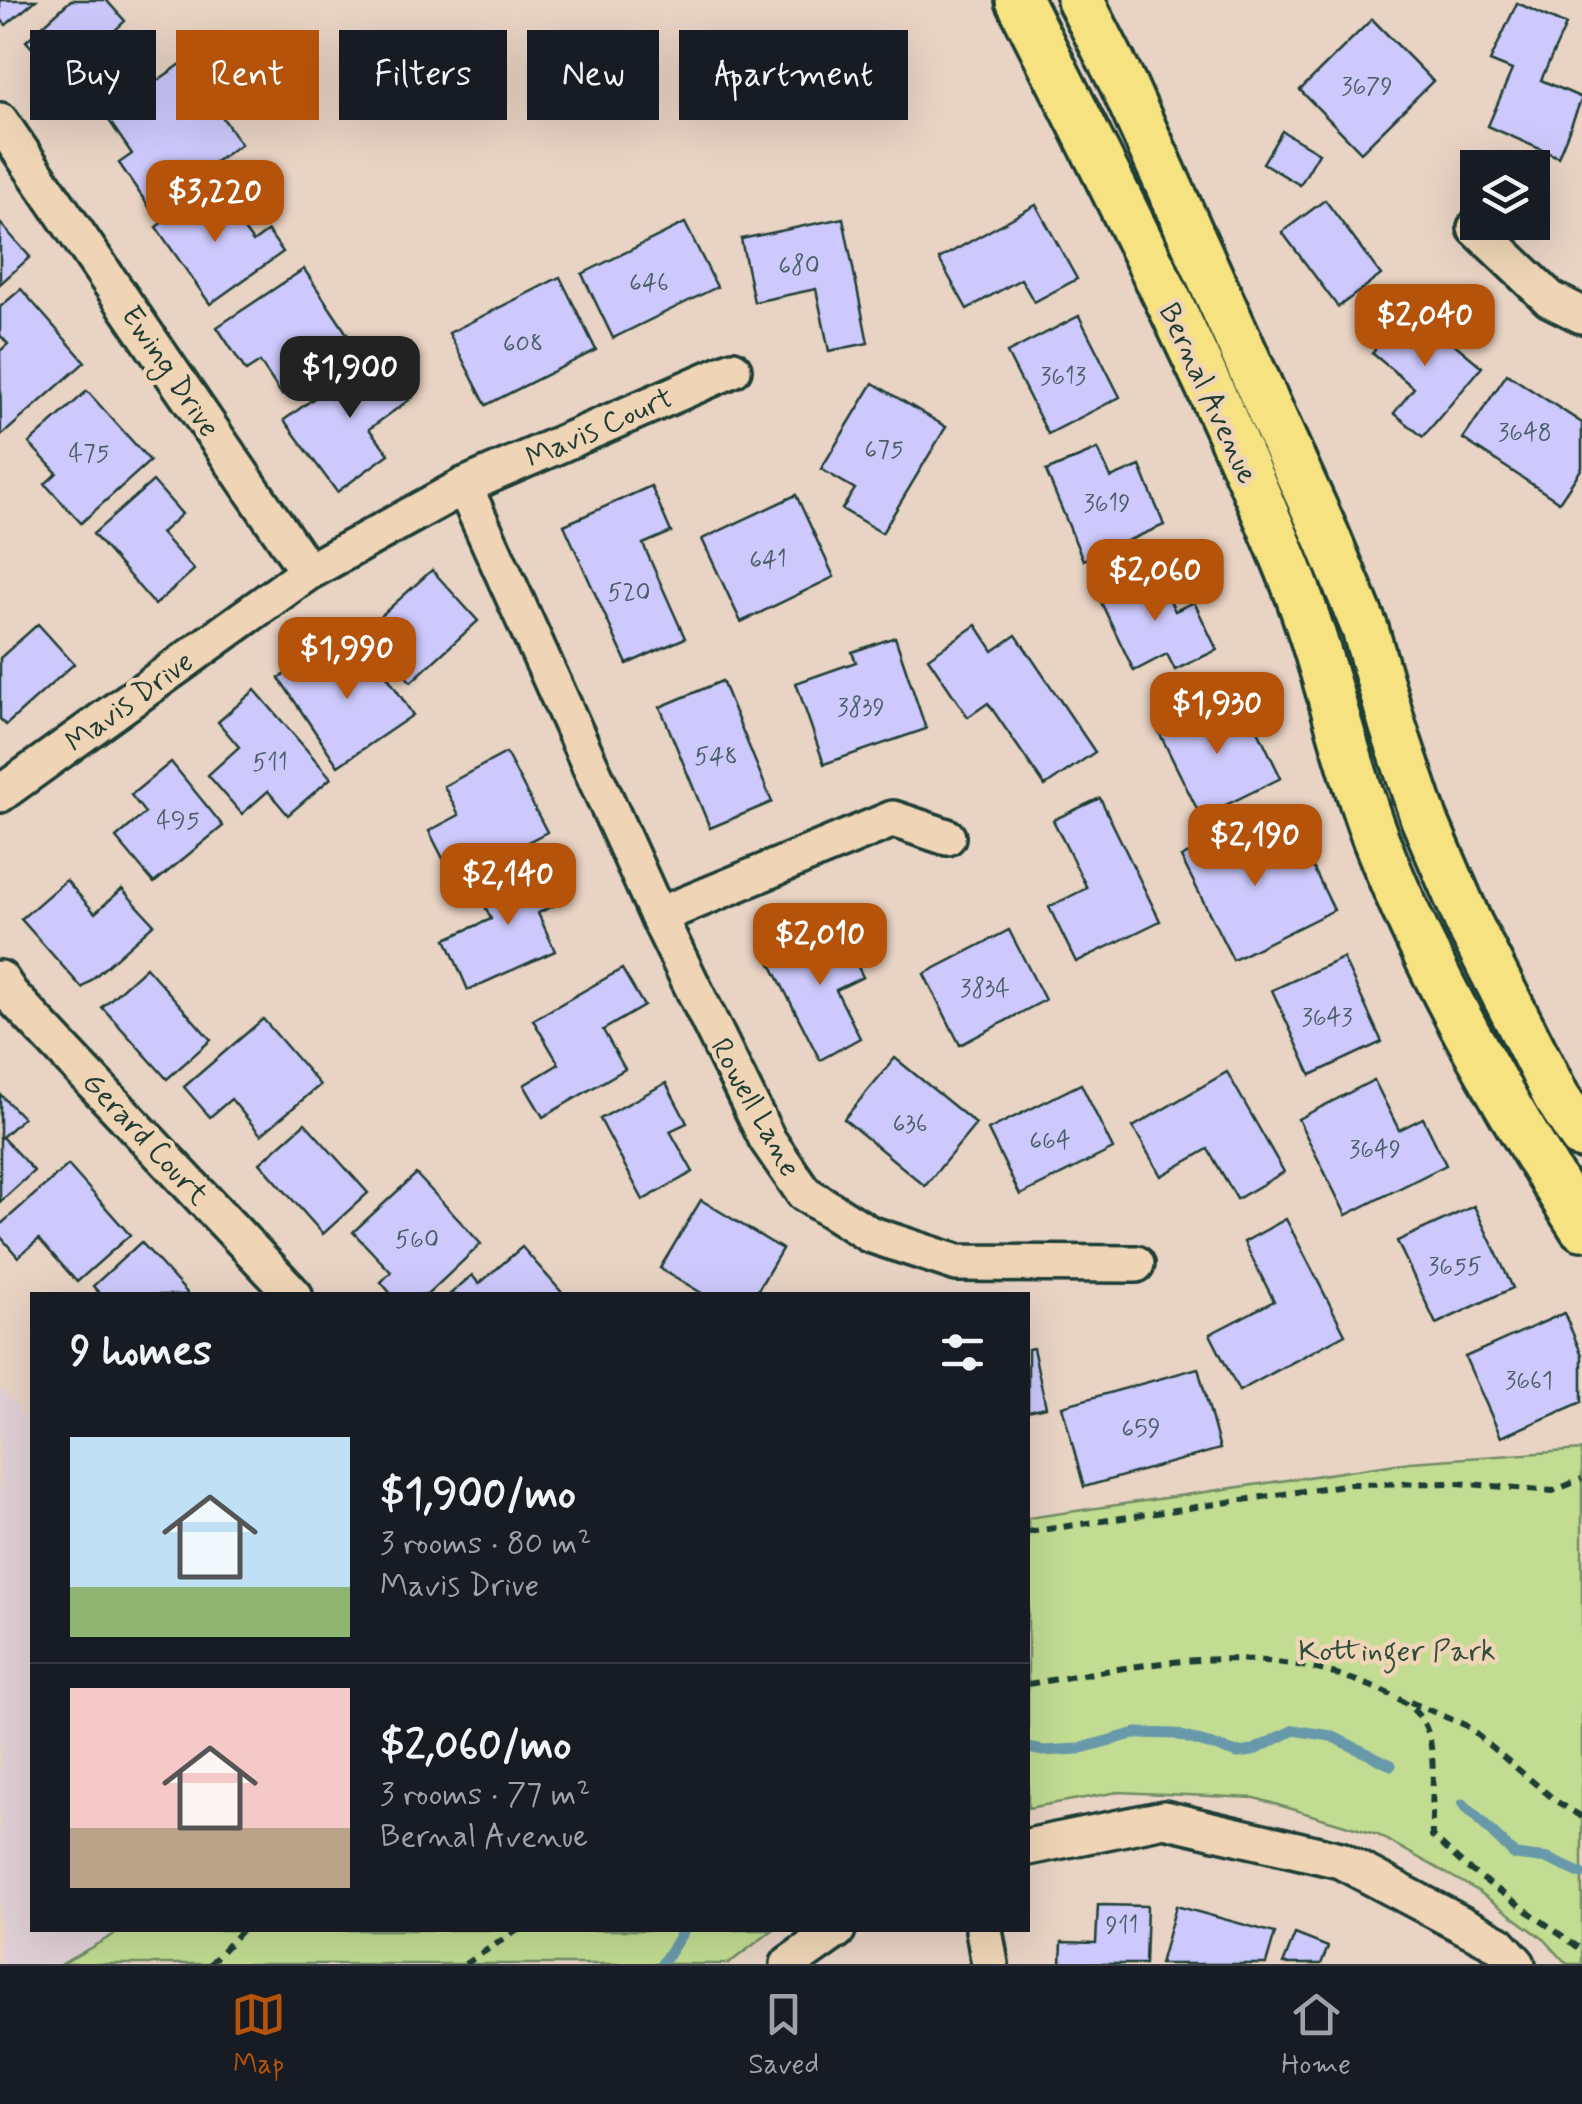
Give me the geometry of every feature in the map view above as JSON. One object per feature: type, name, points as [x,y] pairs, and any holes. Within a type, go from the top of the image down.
[{"type":"main road","name":"Bernal Avenue","points":[[1018,0],[1203,376],[1286,561],[1319,652],[1351,770],[1377,842],[1425,951],[1516,1124],[1582,1227]]},
{"type":"main road","name":"Bernal Avenue","points":[[1080,0],[1123,84],[1366,629],[1424,819],[1469,924],[1556,1096],[1582,1136]]},
{"type":"street","name":"Ewing Drive","points":[[0,121],[308,572]]},
{"type":"street","points":[[1488,240],[1550,300],[1582,315]]},
{"type":"street","name":"Mavis Court","points":[[464,486],[734,369]]},
{"type":"street","name":"Mavis Drive","points":[[0,794],[308,572],[464,486]]},
{"type":"street","name":"Rowell Lane","points":[[464,486],[658,916],[767,1138],[804,1193],[869,1234],[957,1263],[1136,1264]]},
{"type":"street","points":[[658,916],[893,820],[947,837]]},
{"type":"street","name":"Gerard Court","points":[[0,978],[10,994],[291,1292]]},
{"type":"street","points":[[1030,1848],[1164,1819],[1340,1860],[1499,1944],[1517,1964]]},
{"type":"street","points":[[789,1964],[834,1932]]},
{"type":"street","points":[[984,1932],[990,1964]]},
{"type":"path","points":[[1030,1532],[1350,1484],[1457,1483],[1553,1491],[1582,1479]]},
{"type":"path","points":[[1030,1684],[1127,1668],[1236,1658],[1272,1660],[1341,1674],[1465,1725],[1556,1802],[1582,1817]]},
{"type":"path","points":[[1407,1701],[1429,1735],[1432,1836],[1466,1867],[1582,1950]]},
{"type":"path","points":[[210,1964],[240,1932]]},
{"type":"path","points":[[465,1964],[515,1932]]},
{"type":"shaded area","points":[[0,1387],[30,1423],[30,1932],[118,1932],[62,1964],[0,1964]]},
{"type":"green space","name":"Kottinger Park","points":[[1582,1450],[1582,1964],[1567,1964],[1545,1940],[1478,1891],[1378,1835],[1255,1798],[1118,1792],[1030,1808],[1030,1518],[1410,1462]]},
{"type":"green space","points":[[118,1932],[770,1932],[728,1964],[62,1964]]},
{"type":"building","points":[[0,0],[36,0],[6,25],[0,18]]},
{"type":"building","points":[[71,0],[106,0],[125,21],[115,30],[38,30]]},
{"type":"building","points":[[1517,3],[1566,25],[1541,80],[1582,98],[1558,157],[1550,150],[1488,126],[1512,70],[1490,61]]},
{"type":"building","points":[[1372,19],[1433,81],[1361,152],[1300,90]]},
{"type":"building","points":[[176,68],[176,120],[224,120],[241,144],[149,207],[119,163],[132,154],[109,120],[156,120],[156,81]]},
{"type":"building","points":[[1282,131],[1319,153],[1300,185],[1263,163]]},
{"type":"building","points":[[212,186],[253,242],[268,231],[283,252],[210,304],[156,227]]},
{"type":"building","points":[[1325,200],[1381,275],[1338,307],[1282,232]]},
{"type":"building","points":[[1036,205],[1077,279],[1034,302],[1021,279],[967,309],[939,259]]},
{"type":"building","points":[[843,218],[868,343],[829,351],[816,289],[754,302],[741,239]]},
{"type":"building","points":[[0,223],[30,257],[0,284]]},
{"type":"building","points":[[685,223],[717,287],[613,338],[582,274]]},
{"type":"building","points":[[304,269],[355,346],[282,395],[260,362],[246,371],[217,327]]},
{"type":"building","points":[[560,277],[596,350],[486,405],[449,333]]},
{"type":"building","points":[[21,289],[85,362],[1,436],[0,351],[8,344],[0,335],[0,307]]},
{"type":"building","points":[[1410,307],[1482,367],[1423,437],[1394,413],[1414,388],[1372,353]]},
{"type":"building","points":[[1079,316],[1120,397],[1048,434],[1007,353]]},
{"type":"building","points":[[379,351],[413,397],[369,429],[389,454],[337,492],[284,420]]},
{"type":"building","points":[[1507,374],[1582,423],[1582,468],[1559,502],[1463,439]]},
{"type":"building","points":[[873,383],[946,427],[882,533],[842,509],[855,489],[821,469]]},
{"type":"building","points":[[87,391],[150,461],[81,523],[45,484],[57,473],[29,443]]},
{"type":"building","points":[[1098,449],[1111,478],[1140,466],[1164,525],[1083,560],[1046,471]]},
{"type":"building","points":[[153,481],[182,514],[161,533],[194,570],[155,605],[93,534]]},
{"type":"building","points":[[651,486],[671,532],[643,544],[685,638],[627,664],[564,525]]},
{"type":"building","points":[[796,495],[834,577],[741,622],[702,539]]},
{"type":"building","points":[[1154,569],[1175,611],[1194,602],[1217,650],[1175,670],[1167,654],[1134,671],[1098,596]]},
{"type":"building","points":[[432,570],[478,621],[411,682],[365,630]]},
{"type":"building","points":[[38,624],[74,664],[6,725],[0,719],[0,658]]},
{"type":"building","points":[[976,625],[993,651],[1016,635],[1095,752],[1045,786],[988,703],[968,717],[928,658]]},
{"type":"building","points":[[895,637],[926,729],[824,764],[796,683],[856,662],[852,652]]},
{"type":"building","points":[[366,644],[413,715],[338,766],[279,678],[315,655],[326,671]]},
{"type":"building","points":[[722,681],[772,802],[710,828],[660,707]]},
{"type":"building","points":[[255,690],[331,778],[288,815],[268,791],[242,814],[208,775],[239,747],[218,722]]},
{"type":"building","points":[[1209,698],[1225,731],[1252,718],[1281,778],[1201,817],[1155,724]]},
{"type":"building","points":[[506,753],[547,832],[454,880],[429,831],[459,815],[444,786]]},
{"type":"building","points":[[171,762],[223,826],[154,883],[116,838],[145,813],[131,795]]},
{"type":"building","points":[[1100,798],[1160,921],[1076,962],[1049,907],[1087,888],[1053,820]]},
{"type":"building","points":[[1262,817],[1286,868],[1308,857],[1334,910],[1233,960],[1181,857]]},
{"type":"building","points":[[547,863],[564,901],[538,913],[555,951],[468,990],[446,939],[491,919],[479,893]]},
{"type":"building","points":[[66,880],[95,913],[122,889],[154,924],[82,988],[21,919]]},
{"type":"building","points":[[836,924],[863,977],[836,990],[860,1038],[820,1060],[768,958]]},
{"type":"building","points":[[1009,930],[1045,1000],[960,1045],[924,974]]},
{"type":"building","points":[[1343,958],[1382,1042],[1311,1075],[1272,990]]},
{"type":"building","points":[[146,967],[211,1040],[167,1079],[102,1007]]},
{"type":"building","points":[[622,969],[644,1006],[603,1030],[625,1069],[543,1117],[524,1085],[559,1064],[533,1020]]},
{"type":"building","points":[[263,1019],[320,1085],[261,1135],[231,1099],[210,1117],[184,1087]]},
{"type":"building","points":[[895,1058],[976,1124],[925,1186],[844,1119]]},
{"type":"building","points":[[1227,1072],[1284,1172],[1237,1199],[1208,1149],[1161,1176],[1133,1127]]},
{"type":"building","points":[[1374,1080],[1399,1130],[1423,1118],[1446,1165],[1346,1215],[1298,1119]]},
{"type":"building","points":[[666,1083],[687,1123],[670,1131],[693,1172],[643,1200],[600,1119]]},
{"type":"building","points":[[1081,1084],[1113,1149],[1020,1195],[988,1130]]},
{"type":"building","points":[[0,1094],[23,1118],[2,1137],[34,1171],[0,1202]]},
{"type":"building","points":[[305,1123],[368,1193],[323,1234],[260,1163]]},
{"type":"building","points":[[68,1165],[130,1235],[77,1282],[39,1239],[18,1257],[0,1236],[0,1225]]},
{"type":"building","points":[[416,1174],[481,1244],[430,1292],[389,1292],[381,1282],[391,1272],[353,1232]]},
{"type":"building","points":[[701,1200],[782,1249],[757,1292],[700,1292],[660,1268]]},
{"type":"building","points":[[1474,1206],[1513,1288],[1436,1324],[1397,1241]]},
{"type":"building","points":[[1286,1219],[1345,1334],[1239,1391],[1210,1334],[1274,1301],[1244,1242]]},
{"type":"building","points":[[141,1242],[186,1292],[98,1292],[93,1286]]},
{"type":"building","points":[[522,1247],[561,1292],[452,1292],[472,1275],[479,1284]]},
{"type":"building","points":[[1564,1313],[1582,1355],[1582,1402],[1501,1437],[1465,1357]]},
{"type":"building","points":[[1033,1348],[1046,1407],[1030,1411]]},
{"type":"building","points":[[1198,1368],[1220,1449],[1084,1487],[1062,1406]]},
{"type":"building","points":[[1098,1905],[1147,1906],[1145,1964],[1061,1964],[1062,1942],[1096,1943]]},
{"type":"building","points":[[1176,1906],[1275,1933],[1266,1964],[1160,1964]]},
{"type":"building","points":[[1295,1934],[1328,1947],[1321,1964],[1283,1964]]},
{"type":"waterway","points":[[1030,1748],[1078,1749],[1136,1733],[1175,1734],[1238,1753],[1252,1751],[1294,1730],[1331,1736],[1391,1765]]},
{"type":"waterway","points":[[1463,1804],[1515,1855],[1548,1859],[1582,1874]]},
{"type":"waterway","points":[[662,1964],[683,1932]]}]
